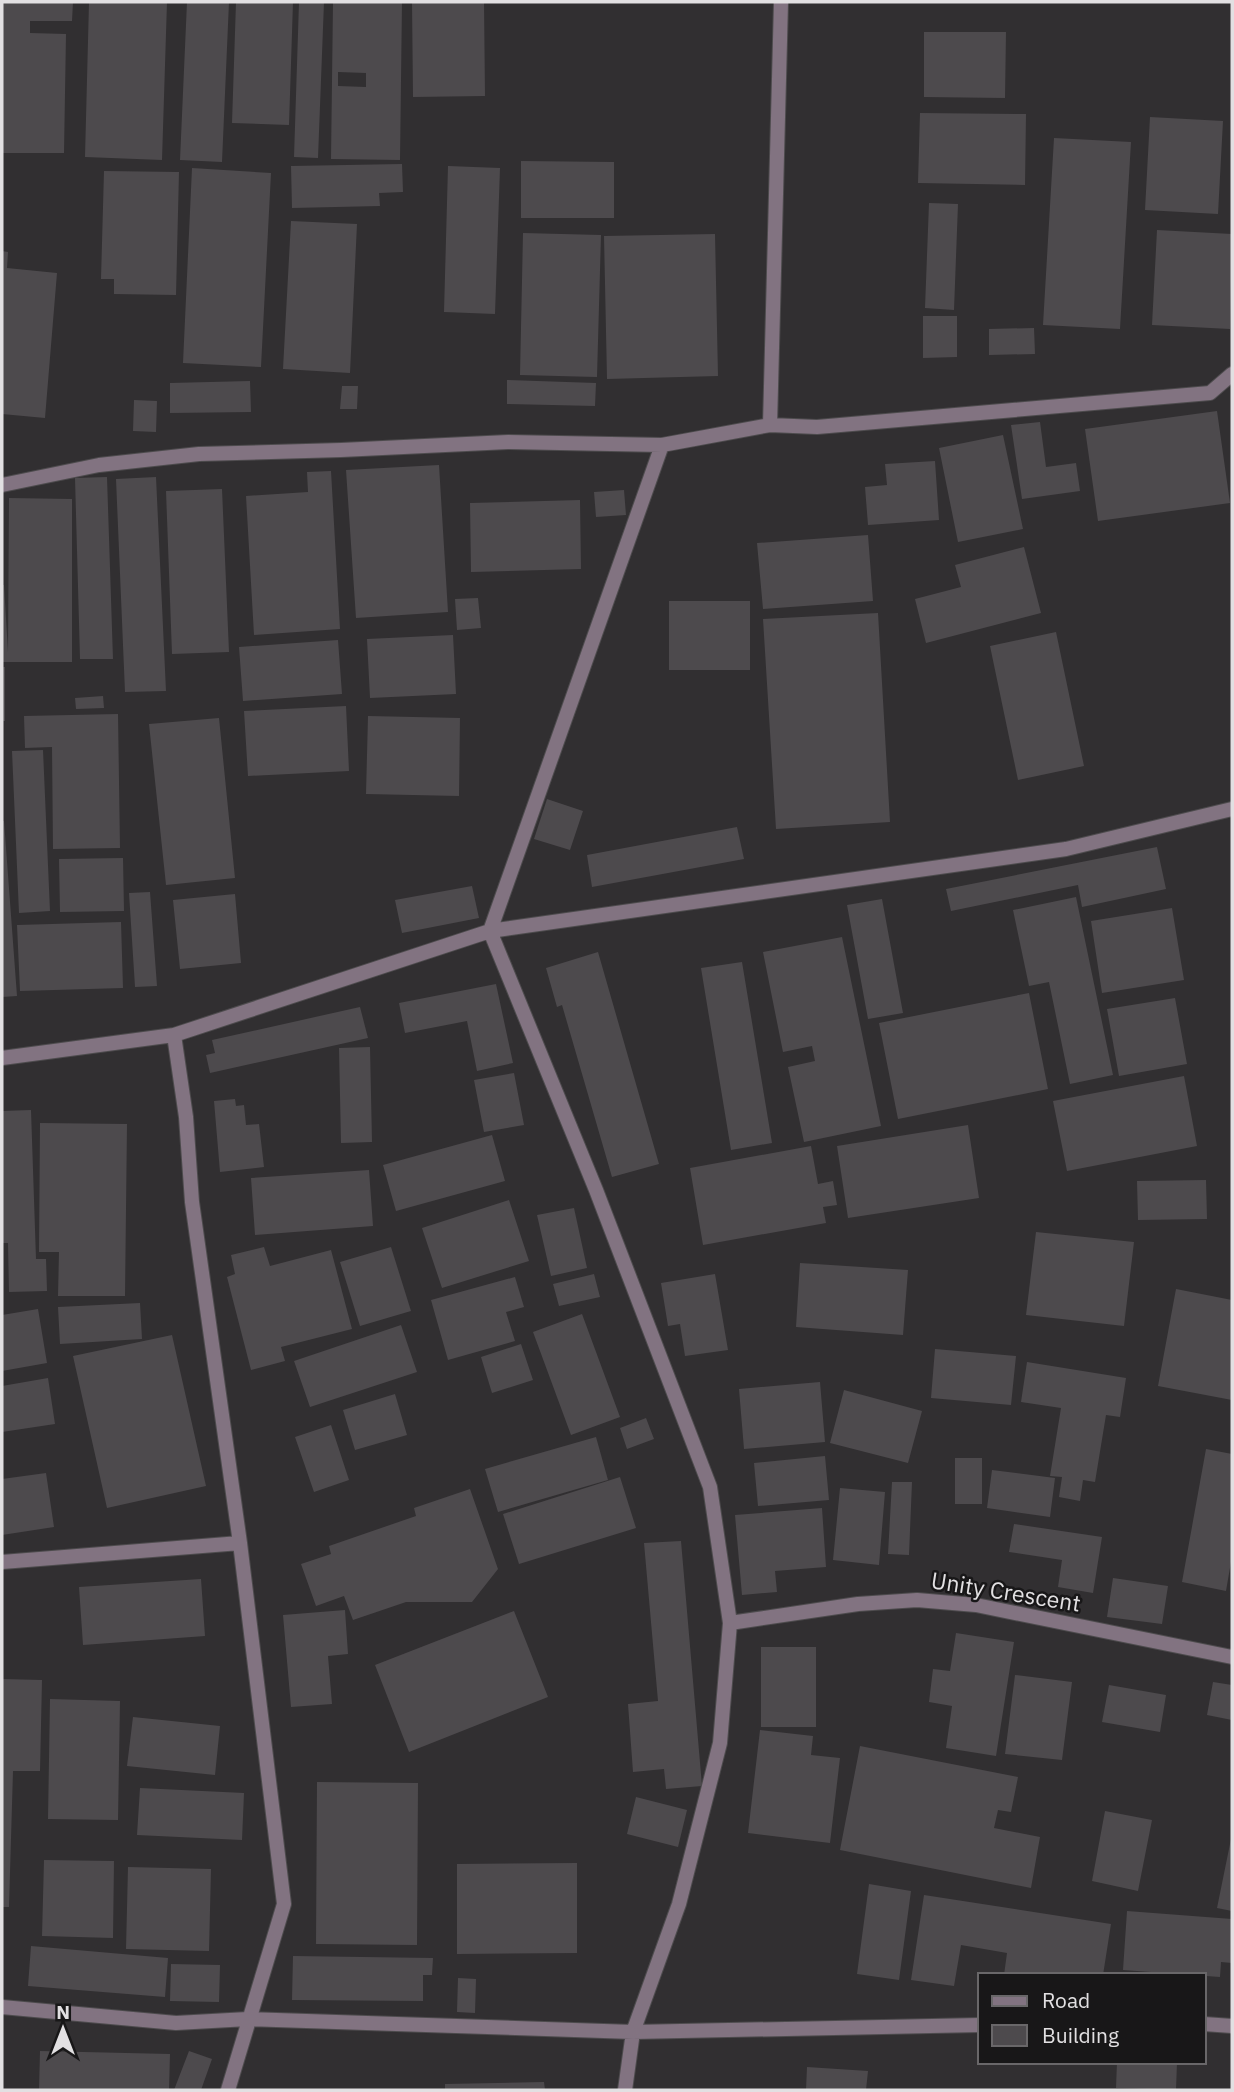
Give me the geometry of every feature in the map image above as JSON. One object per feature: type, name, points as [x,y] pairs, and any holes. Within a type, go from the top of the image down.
[{"type":"street","points":[[770,425],[781,2]]},
{"type":"street","points":[[2,485],[99,465],[198,454],[508,442],[662,445],[770,425],[817,427],[1210,393],[1232,374]]},
{"type":"street","points":[[625,2090],[633,2032],[679,1904],[720,1743],[730,1623],[710,1487],[596,1190],[489,930],[662,445]]},
{"type":"street","points":[[2,1058],[174,1035],[489,930],[1066,849],[1232,808]]},
{"type":"street","points":[[174,1035],[186,1118],[192,1202],[240,1543],[284,1904],[228,2090]]},
{"type":"street","points":[[2,1562],[240,1543]]},
{"type":"street","name":"Unity Crescent","points":[[730,1623],[858,1604],[917,1600],[976,1605],[1232,1657]]},
{"type":"street","points":[[2,2007],[176,2023],[248,2019],[633,2032],[978,2025]]},
{"type":"street","points":[[1206,2024],[1232,2026]]},
{"type":"building","points":[[2,2],[73,2],[72,21],[30,21],[30,33],[66,34],[64,153],[2,153]]},
{"type":"building","points":[[89,2],[167,2],[162,160],[85,157]]},
{"type":"building","points":[[187,2],[229,2],[222,162],[180,160]]},
{"type":"building","points":[[236,2],[293,2],[289,125],[232,123]]},
{"type":"building","points":[[299,2],[324,2],[318,158],[294,157]]},
{"type":"building","points":[[333,2],[402,2],[400,160],[331,159]],"holes":[[[338,72],[366,73],[366,87],[338,86]]]},
{"type":"building","points":[[412,2],[484,2],[485,96],[413,97]]},
{"type":"building","points":[[924,32],[1006,32],[1005,98],[924,97]]},
{"type":"building","points":[[920,113],[1026,114],[1025,185],[918,183]]},
{"type":"building","points":[[1150,117],[1223,121],[1218,214],[1145,210]]},
{"type":"building","points":[[1054,138],[1131,142],[1120,329],[1043,325]]},
{"type":"building","points":[[521,161],[614,162],[614,218],[521,218]]},
{"type":"building","points":[[402,164],[403,192],[379,193],[380,206],[292,208],[291,166]]},
{"type":"building","points":[[448,166],[500,168],[495,314],[444,312]]},
{"type":"building","points":[[192,168],[271,173],[261,367],[183,363]]},
{"type":"building","points":[[104,171],[179,172],[176,295],[114,294],[114,279],[101,279]]},
{"type":"building","points":[[929,203],[958,204],[954,310],[925,308]]},
{"type":"building","points":[[291,221],[357,224],[350,373],[283,369]]},
{"type":"building","points":[[1157,230],[1232,234],[1230,329],[1152,325]]},
{"type":"building","points":[[523,233],[601,235],[597,377],[520,375]]},
{"type":"building","points":[[715,234],[718,376],[607,379],[604,236]]},
{"type":"building","points":[[2,251],[8,252],[7,268],[57,273],[45,418],[2,414]]},
{"type":"building","points":[[923,316],[957,316],[957,357],[923,358]]},
{"type":"building","points":[[1034,328],[1035,354],[989,355],[989,329]]},
{"type":"building","points":[[507,380],[596,383],[595,406],[507,404]]},
{"type":"building","points":[[250,381],[251,412],[170,413],[170,383]]},
{"type":"building","points":[[342,386],[358,386],[357,409],[340,409]]},
{"type":"building","points":[[134,400],[157,401],[156,432],[133,431]]},
{"type":"building","points":[[1217,411],[1230,503],[1098,521],[1085,429]]},
{"type":"building","points":[[1040,422],[1046,467],[1076,463],[1080,491],[1022,499],[1011,425]]},
{"type":"building","points":[[1003,435],[1023,529],[958,542],[939,448]]},
{"type":"building","points":[[935,461],[939,520],[868,525],[865,487],[887,485],[885,464]]},
{"type":"building","points":[[439,465],[448,612],[356,618],[346,470]]},
{"type":"building","points":[[331,471],[340,629],[254,635],[246,496],[308,492],[307,472]]},
{"type":"building","points":[[107,477],[113,659],[80,659],[75,478]]},
{"type":"building","points":[[156,477],[166,691],[125,692],[116,479]]},
{"type":"building","points":[[222,489],[229,652],[172,654],[166,491]]},
{"type":"building","points":[[624,490],[626,515],[596,517],[594,492]]},
{"type":"building","points":[[9,498],[72,499],[72,662],[2,662],[2,585],[8,652]]},
{"type":"building","points":[[580,500],[581,569],[471,572],[470,503]]},
{"type":"building","points":[[868,535],[873,601],[763,609],[757,543]]},
{"type":"building","points":[[1024,547],[1041,613],[926,643],[915,599],[961,587],[955,565]]},
{"type":"building","points":[[478,598],[481,628],[457,630],[455,599]]},
{"type":"building","points":[[669,601],[750,601],[750,670],[669,670]]},
{"type":"building","points":[[878,613],[890,822],[776,829],[763,619]]},
{"type":"building","points":[[1056,632],[1084,766],[1018,780],[990,646]]},
{"type":"building","points":[[453,635],[456,694],[370,698],[367,639]]},
{"type":"building","points":[[338,640],[342,694],[243,701],[239,647]]},
{"type":"building","points":[[2,667],[5,667],[5,721],[2,721]]},
{"type":"building","points":[[103,696],[104,708],[76,709],[75,698]]},
{"type":"building","points":[[346,706],[349,771],[248,776],[244,711]]},
{"type":"building","points":[[118,714],[120,848],[53,849],[52,747],[25,748],[24,716]]},
{"type":"building","points":[[368,716],[460,718],[459,796],[366,794]]},
{"type":"building","points":[[219,718],[235,878],[166,885],[149,724]]},
{"type":"building","points":[[43,750],[50,911],[19,913],[12,751]]},
{"type":"building","points":[[547,799],[583,811],[570,850],[534,839]]},
{"type":"building","points":[[2,821],[17,996],[2,997]]},
{"type":"building","points":[[737,827],[744,859],[592,887],[587,855]]},
{"type":"building","points":[[1157,847],[1166,889],[1082,907],[1078,885],[951,911],[946,889]]},
{"type":"building","points":[[123,858],[124,911],[60,912],[59,859]]},
{"type":"building","points":[[472,886],[479,918],[402,933],[395,900]]},
{"type":"building","points":[[150,892],[157,986],[135,987],[129,893]]},
{"type":"building","points":[[235,894],[241,963],[180,969],[173,900]]},
{"type":"building","points":[[1076,897],[1113,1075],[1070,1084],[1049,982],[1029,986],[1013,910]]},
{"type":"building","points":[[882,899],[903,1013],[868,1019],[847,905]]},
{"type":"building","points":[[1172,908],[1184,980],[1102,993],[1091,921]]},
{"type":"building","points":[[121,922],[123,988],[20,991],[17,925]]},
{"type":"building","points":[[842,937],[881,1126],[804,1142],[788,1067],[815,1061],[812,1046],[783,1052],[763,952]]},
{"type":"building","points":[[598,952],[659,1164],[612,1177],[562,1005],[557,1007],[546,968]]},
{"type":"building","points":[[742,962],[772,1143],[731,1150],[701,968]]},
{"type":"building","points":[[496,984],[513,1063],[477,1071],[467,1021],[405,1033],[399,1003]]},
{"type":"building","points":[[1029,993],[1048,1089],[898,1119],[879,1023]]},
{"type":"building","points":[[1175,998],[1187,1064],[1119,1076],[1107,1009]]},
{"type":"building","points":[[360,1007],[368,1038],[210,1073],[206,1055],[215,1053],[212,1040]]},
{"type":"building","points":[[370,1047],[372,1142],[341,1143],[339,1048]]},
{"type":"building","points":[[514,1073],[524,1125],[484,1132],[474,1080]]},
{"type":"building","points":[[1184,1076],[1197,1146],[1067,1171],[1053,1101]]},
{"type":"building","points":[[235,1099],[236,1106],[244,1105],[246,1125],[259,1124],[264,1167],[220,1172],[214,1101]]},
{"type":"building","points":[[31,1110],[36,1259],[46,1259],[47,1291],[9,1292],[8,1243],[3,1243],[2,1111]]},
{"type":"building","points":[[40,1123],[127,1124],[125,1296],[58,1296],[59,1252],[39,1252]]},
{"type":"building","points":[[968,1125],[979,1198],[848,1218],[837,1146]]},
{"type":"building","points":[[492,1135],[505,1181],[396,1211],[383,1165]]},
{"type":"building","points":[[811,1146],[818,1184],[833,1181],[837,1205],[823,1207],[826,1223],[703,1245],[690,1168]]},
{"type":"building","points":[[369,1170],[373,1226],[255,1235],[251,1178]]},
{"type":"building","points":[[1206,1180],[1207,1219],[1138,1220],[1137,1181]]},
{"type":"building","points":[[509,1200],[529,1261],[442,1288],[422,1228]]},
{"type":"building","points":[[574,1208],[587,1268],[551,1276],[537,1215]]},
{"type":"building","points":[[1036,1232],[1134,1242],[1124,1326],[1026,1315]]},
{"type":"building","points":[[264,1247],[270,1266],[331,1250],[352,1329],[281,1347],[285,1361],[251,1370],[227,1277],[235,1274],[231,1255]]},
{"type":"building","points":[[391,1247],[411,1311],[360,1326],[340,1262]]},
{"type":"building","points":[[800,1263],[908,1270],[903,1335],[796,1327]]},
{"type":"building","points":[[594,1274],[600,1297],[559,1306],[553,1284]]},
{"type":"building","points":[[715,1274],[728,1350],[685,1356],[680,1324],[668,1326],[661,1283]]},
{"type":"building","points":[[515,1277],[524,1307],[506,1312],[515,1341],[448,1360],[431,1300]]},
{"type":"building","points":[[1176,1289],[1232,1300],[1232,1400],[1158,1386]]},
{"type":"building","points":[[140,1303],[142,1339],[60,1344],[58,1307]]},
{"type":"building","points":[[38,1309],[47,1363],[2,1371],[2,1315]]},
{"type":"building","points":[[582,1314],[620,1417],[571,1435],[533,1332]]},
{"type":"building","points":[[401,1325],[417,1372],[310,1407],[294,1361]]},
{"type":"building","points":[[172,1335],[206,1486],[107,1508],[73,1356]]},
{"type":"building","points":[[521,1344],[533,1380],[492,1393],[481,1357]]},
{"type":"building","points":[[935,1349],[1016,1356],[1011,1405],[931,1398]]},
{"type":"building","points":[[1027,1362],[1126,1378],[1120,1417],[1106,1415],[1095,1482],[1083,1480],[1080,1501],[1059,1497],[1062,1477],[1050,1476],[1061,1408],[1021,1402]]},
{"type":"building","points":[[48,1378],[55,1424],[2,1432],[2,1386]]},
{"type":"building","points":[[820,1382],[825,1442],[744,1449],[739,1389]]},
{"type":"building","points":[[844,1390],[922,1411],[908,1463],[830,1443]]},
{"type":"building","points":[[395,1394],[407,1435],[355,1450],[343,1410]]},
{"type":"building","points":[[646,1418],[654,1439],[627,1449],[620,1428]]},
{"type":"building","points":[[331,1425],[349,1480],[314,1492],[295,1437]]},
{"type":"building","points":[[596,1437],[608,1480],[498,1512],[485,1469]]},
{"type":"building","points":[[1206,1449],[1232,1454],[1232,1556],[1226,1591],[1182,1582]]},
{"type":"building","points":[[825,1456],[829,1500],[758,1506],[754,1463]]},
{"type":"building","points":[[955,1458],[982,1458],[982,1504],[955,1504]]},
{"type":"building","points":[[992,1470],[1055,1478],[1050,1517],[987,1508]]},
{"type":"building","points":[[46,1473],[54,1527],[2,1535],[2,1479]]},
{"type":"building","points":[[620,1477],[636,1528],[519,1564],[503,1514]]},
{"type":"building","points":[[892,1482],[912,1482],[909,1555],[888,1554]]},
{"type":"building","points":[[840,1488],[885,1492],[879,1565],[833,1560]]},
{"type":"building","points":[[470,1489],[498,1569],[472,1602],[406,1602],[353,1620],[344,1596],[316,1606],[301,1564],[331,1554],[329,1546],[416,1516],[414,1508]]},
{"type":"building","points":[[822,1508],[826,1567],[775,1571],[777,1592],[742,1595],[735,1515]]},
{"type":"building","points":[[1014,1524],[1102,1537],[1093,1593],[1058,1587],[1062,1560],[1009,1552]]},
{"type":"building","points":[[681,1541],[702,1786],[666,1789],[664,1769],[633,1772],[628,1704],[658,1701],[644,1543]]},
{"type":"building","points":[[1113,1578],[1168,1586],[1162,1624],[1107,1617]]},
{"type":"building","points":[[201,1579],[205,1636],[83,1645],[79,1587]]},
{"type":"building","points":[[345,1610],[348,1654],[328,1656],[332,1704],[291,1707],[283,1615]]},
{"type":"building","points":[[514,1611],[548,1697],[409,1752],[375,1665]]},
{"type":"building","points":[[956,1633],[1014,1642],[996,1756],[946,1748],[952,1706],[929,1702],[933,1669],[950,1671]]},
{"type":"building","points":[[761,1647],[816,1647],[816,1727],[761,1727]]},
{"type":"building","points":[[1015,1675],[1072,1682],[1062,1760],[1005,1754]]},
{"type":"building","points":[[2,1679],[42,1680],[40,1771],[13,1771],[9,1907],[2,1907]]},
{"type":"building","points":[[1213,1682],[1232,1685],[1232,1720],[1207,1715]]},
{"type":"building","points":[[1109,1685],[1166,1695],[1160,1732],[1102,1722]]},
{"type":"building","points":[[50,1699],[120,1701],[118,1820],[48,1819]]},
{"type":"building","points":[[133,1717],[220,1726],[215,1775],[127,1766]]},
{"type":"building","points":[[760,1730],[813,1736],[811,1755],[840,1758],[830,1843],[748,1833]]},
{"type":"building","points":[[860,1746],[1018,1777],[1011,1812],[998,1810],[994,1828],[1040,1837],[1031,1888],[840,1850]]},
{"type":"building","points":[[317,1782],[418,1783],[417,1945],[316,1944]]},
{"type":"building","points":[[140,1788],[244,1793],[242,1840],[137,1835]]},
{"type":"building","points":[[636,1797],[687,1810],[678,1847],[627,1834]]},
{"type":"building","points":[[1105,1811],[1152,1820],[1138,1891],[1092,1881]]},
{"type":"building","points":[[1232,1839],[1232,1911],[1217,1908]]},
{"type":"building","points":[[44,1860],[114,1861],[113,1938],[42,1936]]},
{"type":"building","points":[[577,1863],[577,1953],[457,1954],[457,1864]]},
{"type":"building","points":[[128,1867],[211,1869],[209,1951],[126,1949]]},
{"type":"building","points":[[869,1884],[911,1891],[899,1980],[857,1974]]},
{"type":"building","points":[[924,1895],[1111,1924],[1103,1973],[1004,1973],[1007,1953],[961,1945],[954,1986],[911,1980]]},
{"type":"building","points":[[1127,1911],[1232,1919],[1232,1963],[1221,1962],[1220,1977],[1206,1976],[1206,1973],[1123,1970]]},
{"type":"building","points":[[31,1946],[168,1958],[165,1997],[28,1986]]},
{"type":"building","points":[[293,1956],[433,1958],[432,1975],[423,1975],[423,2001],[292,2000]]},
{"type":"building","points":[[171,1964],[220,1965],[219,2002],[170,2001]]},
{"type":"building","points":[[458,1978],[476,1979],[475,2013],[457,2012]]},
{"type":"building","points":[[40,2051],[170,2054],[169,2090],[39,2090]]},
{"type":"building","points":[[189,2051],[212,2059],[201,2090],[174,2090]]},
{"type":"building","points":[[1117,2064],[1177,2064],[1176,2090],[1116,2088]]},
{"type":"building","points":[[807,2067],[868,2071],[866,2090],[806,2090]]},
{"type":"building","points":[[544,2082],[545,2090],[445,2090],[445,2084]]}]
